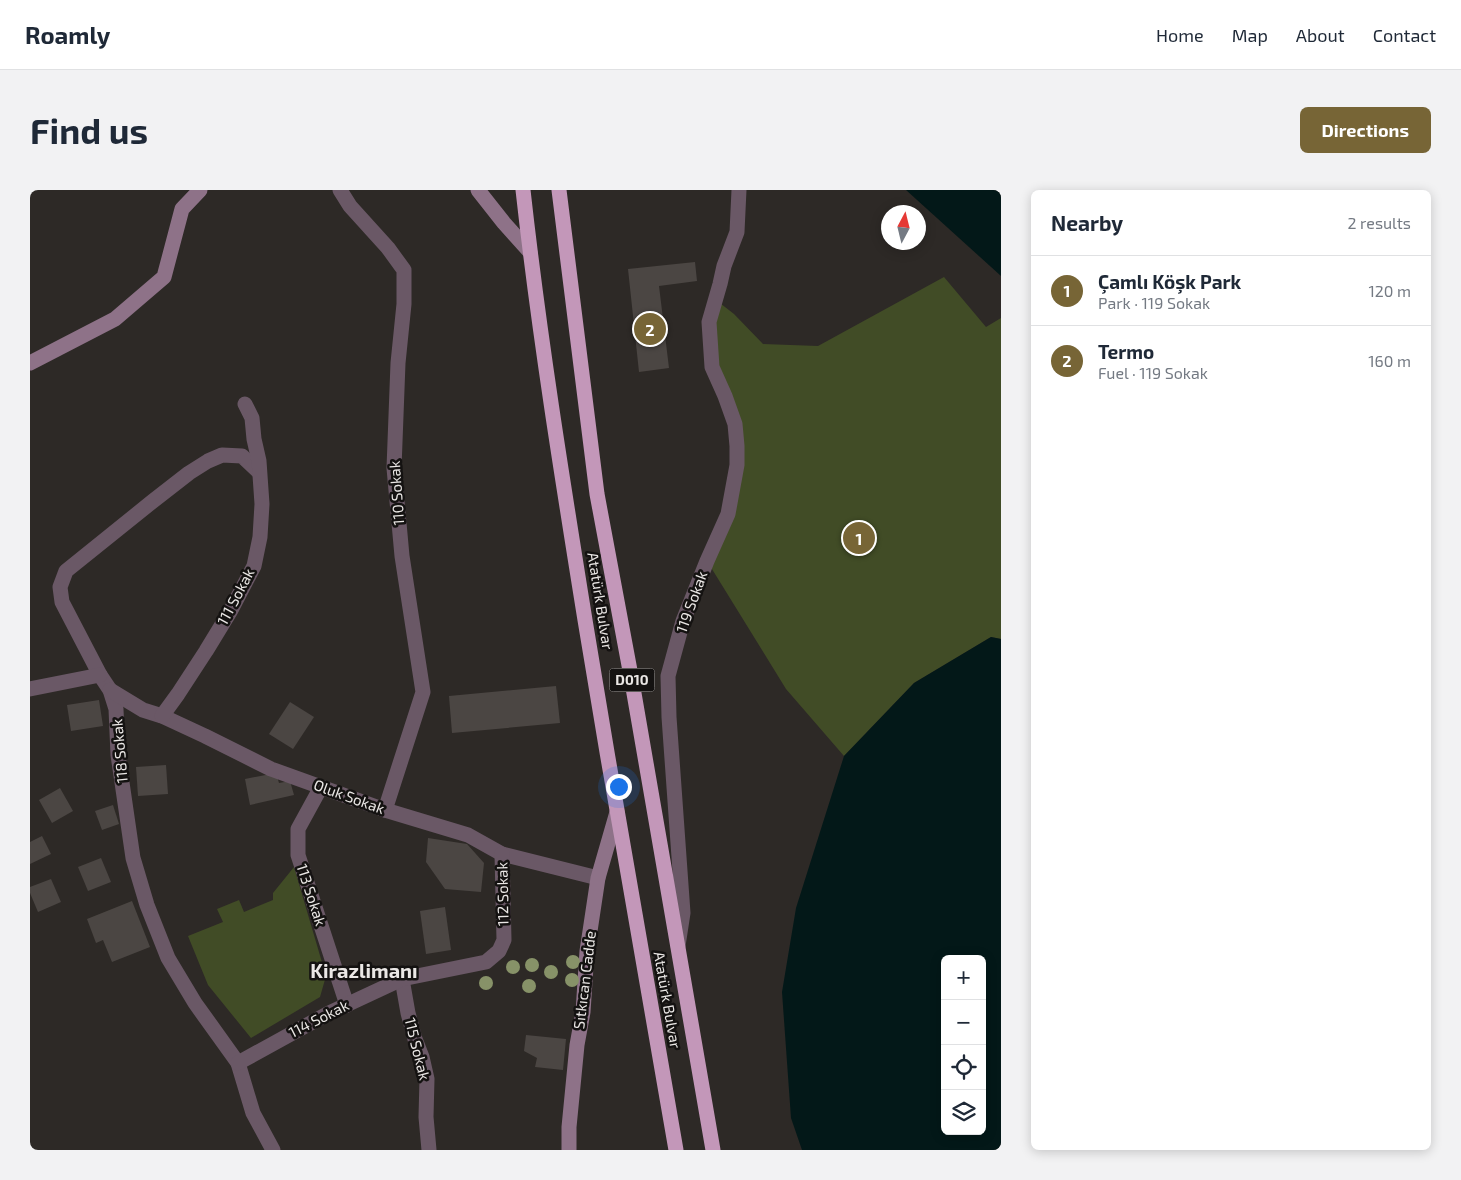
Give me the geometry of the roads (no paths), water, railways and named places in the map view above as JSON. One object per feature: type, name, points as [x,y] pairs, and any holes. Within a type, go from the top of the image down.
[{"type":"highway","name":"Atatürk Bulvar","points":[[559,190],[598,494],[713,1150]]},
{"type":"highway","name":"Atatürk Bulvar","points":[[523,197],[560,469],[676,1150]]},
{"type":"street","points":[[30,363],[114,319],[164,278],[182,209],[200,190]]},
{"type":"street","name":"110 Sokak","points":[[340,190],[350,206],[388,248],[404,270],[404,304],[398,363],[394,468],[402,556],[423,692],[385,810]]},
{"type":"street","points":[[478,190],[530,252]]},
{"type":"street","name":"119 Sokak","points":[[678,947],[683,913],[669,717],[668,676],[683,621],[728,514],[737,464],[735,424],[712,367],[709,322],[724,266],[737,232],[739,190]]},
{"type":"street","name":"111 Sokak","points":[[162,716],[211,642],[254,566],[260,537],[262,504],[259,461],[252,418],[245,404]]},
{"type":"street","name":"118 Sokak","points":[[259,472],[242,456],[222,455],[208,461],[189,473],[66,571],[60,587],[62,602],[110,690],[116,709],[118,755],[133,858],[168,958],[195,1003],[238,1063],[253,1113],[273,1150]]},
{"type":"street","points":[[30,689],[100,674]]},
{"type":"street","name":"Oluk Sokak","points":[[110,690],[143,710],[162,716],[271,769],[385,810],[468,835],[502,854],[598,878]]},
{"type":"street","name":"113 Sokak","points":[[321,787],[298,828],[298,855],[347,1004]]},
{"type":"street","name":"Sıtkıcan Cadde","points":[[569,1150],[569,1127],[576,1045],[583,1012],[587,951],[598,878],[617,812]]},
{"type":"street","name":"112 Sokak","points":[[402,979],[486,962],[499,951],[504,940],[502,854]]},
{"type":"street","name":"114 Sokak","points":[[238,1063],[329,1013],[402,979]]},
{"type":"street","name":"115 Sokak","points":[[402,979],[408,1013],[427,1079],[426,1117],[429,1150]]},
{"type":"place","name":"Termo","points":[[650,329]]},
{"type":"place","name":"Çamlı Köşk Park","points":[[859,538]]},
{"type":"district","name":"Kirazlimanı","points":[[364,971]]}]
